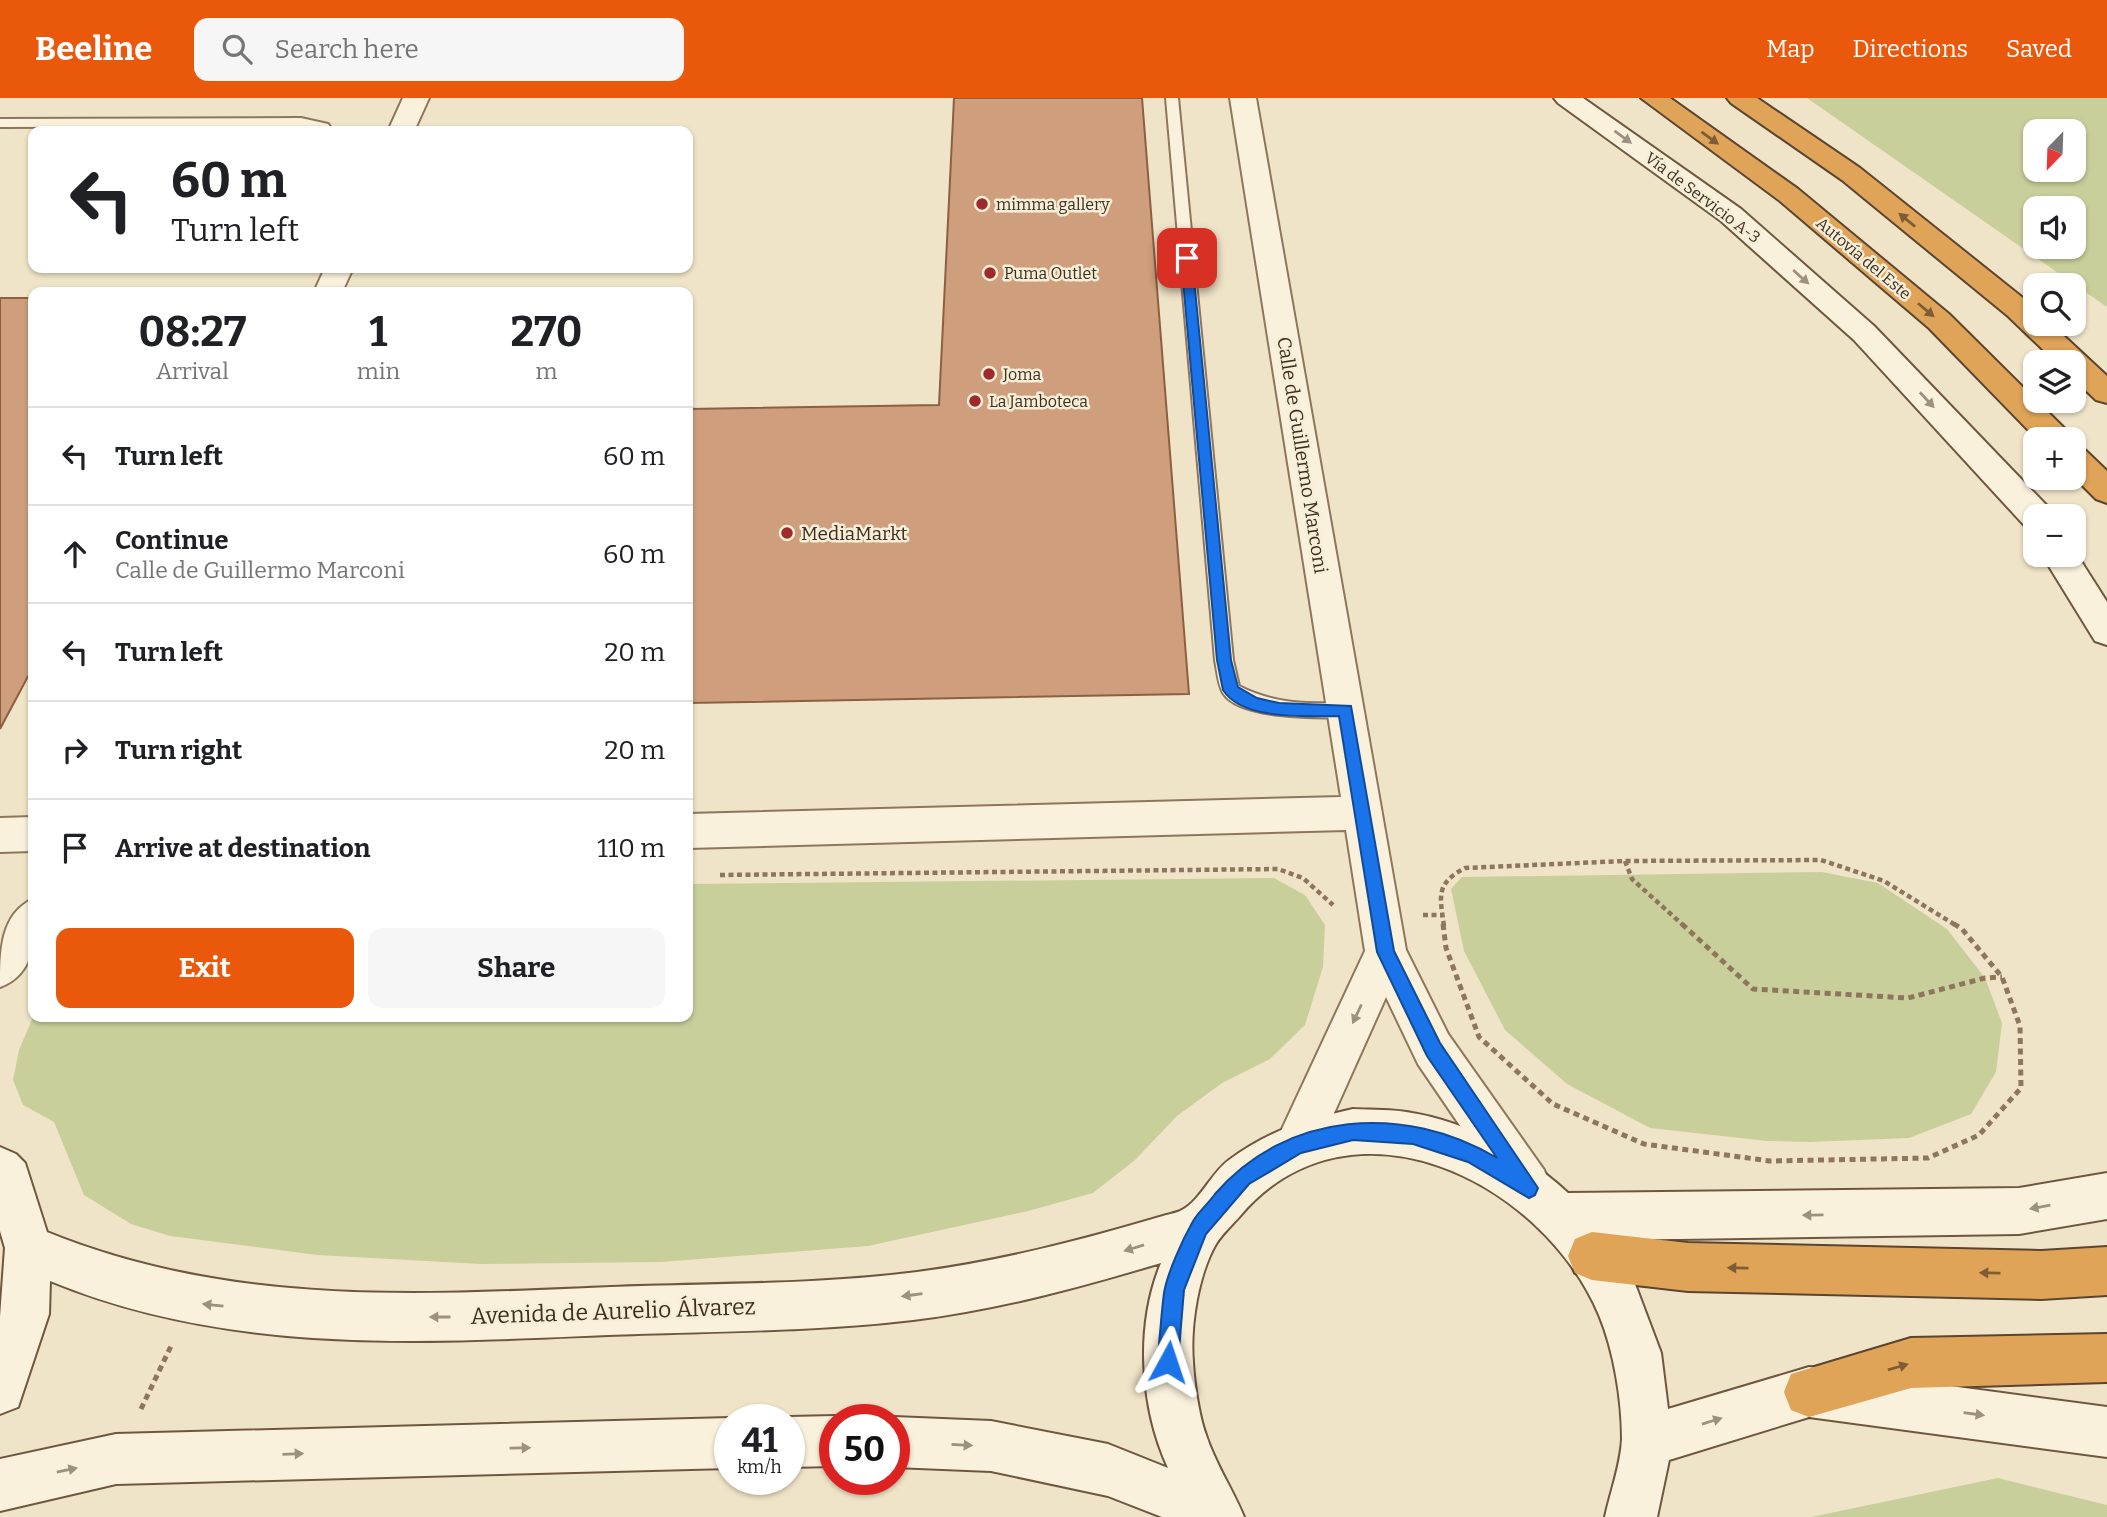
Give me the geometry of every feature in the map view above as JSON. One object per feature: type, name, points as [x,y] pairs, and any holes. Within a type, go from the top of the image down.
[{"type":"highway","name":"Autovía del Este","points":[[1654,98],[1789,195],[1928,312],[2044,427]]},
{"type":"highway","points":[[1740,98],[1851,174],[2018,309],[2107,393]]},
{"type":"highway","points":[[2086,470],[2107,491]]},
{"type":"highway","points":[[1592,1256],[1688,1267],[2041,1275],[2107,1271]]},
{"type":"highway","points":[[1809,1392],[1911,1363],[2107,1358]]},
{"type":"main road","points":[[403,126],[416,98]]},
{"type":"main road","name":"Calle de Guillermo Marconi","points":[[1243,98],[1382,933],[1433,1049],[1544,1202]]},
{"type":"main road","name":"Vía de Servicio A-3","points":[[1567,98],[1731,215],[1864,333],[2024,504]]},
{"type":"main road","points":[[2067,567],[2107,631]]},
{"type":"main road","points":[[2083,567],[2107,593]]},
{"type":"main road","points":[[693,831],[1361,813]]},
{"type":"main road","points":[[0,835],[28,834]]},
{"type":"main road","points":[[1297,1144],[1382,933]]},
{"type":"main road","points":[[1216,1515],[1181,1438],[1168,1362],[1174,1290],[1199,1228],[1242,1178],[1297,1144],[1353,1131],[1413,1135],[1473,1154],[1544,1202],[1592,1256],[1618,1301],[1637,1353],[1647,1441],[1631,1517]]},
{"type":"main road","points":[[0,1170],[9,1180],[28,1248],[25,1314],[0,1389]]},
{"type":"main road","points":[[1544,1202],[1673,1217],[2019,1211],[2107,1196]]},
{"type":"main road","name":"Avenida de Aurelio Álvarez","points":[[28,1248],[70,1268],[192,1303],[326,1316],[468,1317],[875,1300],[1001,1282],[1107,1256],[1199,1228]]},
{"type":"main road","points":[[1647,1441],[1809,1392],[2107,1432]]},
{"type":"main road","points":[[0,1485],[116,1459],[714,1443]]},
{"type":"main road","points":[[910,1443],[991,1447],[1108,1470],[1216,1515]]},
{"type":"lane","points":[[1172,98],[1223,646],[1231,690],[1254,704],[1279,710],[1346,710]]},
{"type":"lane","points":[[0,123],[275,121],[319,126]]},
{"type":"path","points":[[1821,860],[1884,881],[1962,929],[2003,977],[2020,1026],[2021,1087],[1979,1135],[1928,1158],[1770,1161],[1644,1144],[1553,1104],[1479,1037],[1446,948],[1443,915],[1440,893],[1448,877],[1465,869],[1625,861],[1821,860]]},
{"type":"path","points":[[1625,861],[1632,879],[1753,989],[1908,998],[1985,978],[2003,977]]},
{"type":"path","points":[[716,875],[1278,869],[1303,878],[1342,912],[1382,933],[1443,915]]},
{"type":"path","points":[[116,1459],[192,1303]]},
{"type":"green space","points":[[1807,98],[2107,98],[2107,307],[2086,292],[2086,273],[2058,273],[2038,259],[2086,259],[2086,196],[2023,196],[2023,248]]},
{"type":"green space","points":[[1822,872],[1878,883],[1947,929],[1985,978],[2002,1023],[1996,1072],[1971,1114],[1909,1138],[1767,1141],[1650,1128],[1567,1084],[1505,1030],[1464,951],[1451,889],[1462,877]]},
{"type":"green space","points":[[1274,878],[1305,895],[1325,925],[1323,967],[1305,1025],[1270,1059],[1222,1083],[1177,1116],[1135,1160],[1093,1193],[1028,1211],[868,1246],[661,1262],[480,1264],[317,1255],[170,1236],[131,1224],[84,1195],[54,1122],[23,1105],[13,1080],[19,1050],[31,1022],[693,1022],[693,884]]},
{"type":"green space","points":[[1998,1478],[2107,1505],[2107,1517],[1811,1517]]},
{"type":"building","points":[[954,98],[1142,98],[1189,694],[693,703],[693,409],[939,405]]},
{"type":"building","points":[[0,298],[28,298],[28,676],[0,729]]},
{"type":"place","name":"mimma gallery","points":[[982,204]]},
{"type":"place","name":"Puma Outlet","points":[[990,273]]},
{"type":"place","name":"Joma","points":[[989,374]]},
{"type":"place","name":"La Jamboteca","points":[[975,401]]},
{"type":"place","name":"MediaMarkt","points":[[787,533]]},
{"type":"route","points":[[1168,1362],[1174,1290],[1199,1228],[1242,1178],[1297,1144],[1353,1131],[1413,1135],[1473,1154],[1529,1188],[1433,1049],[1386,952],[1346,710],[1279,710],[1254,704],[1231,690],[1224,660],[1187,258]]}]
